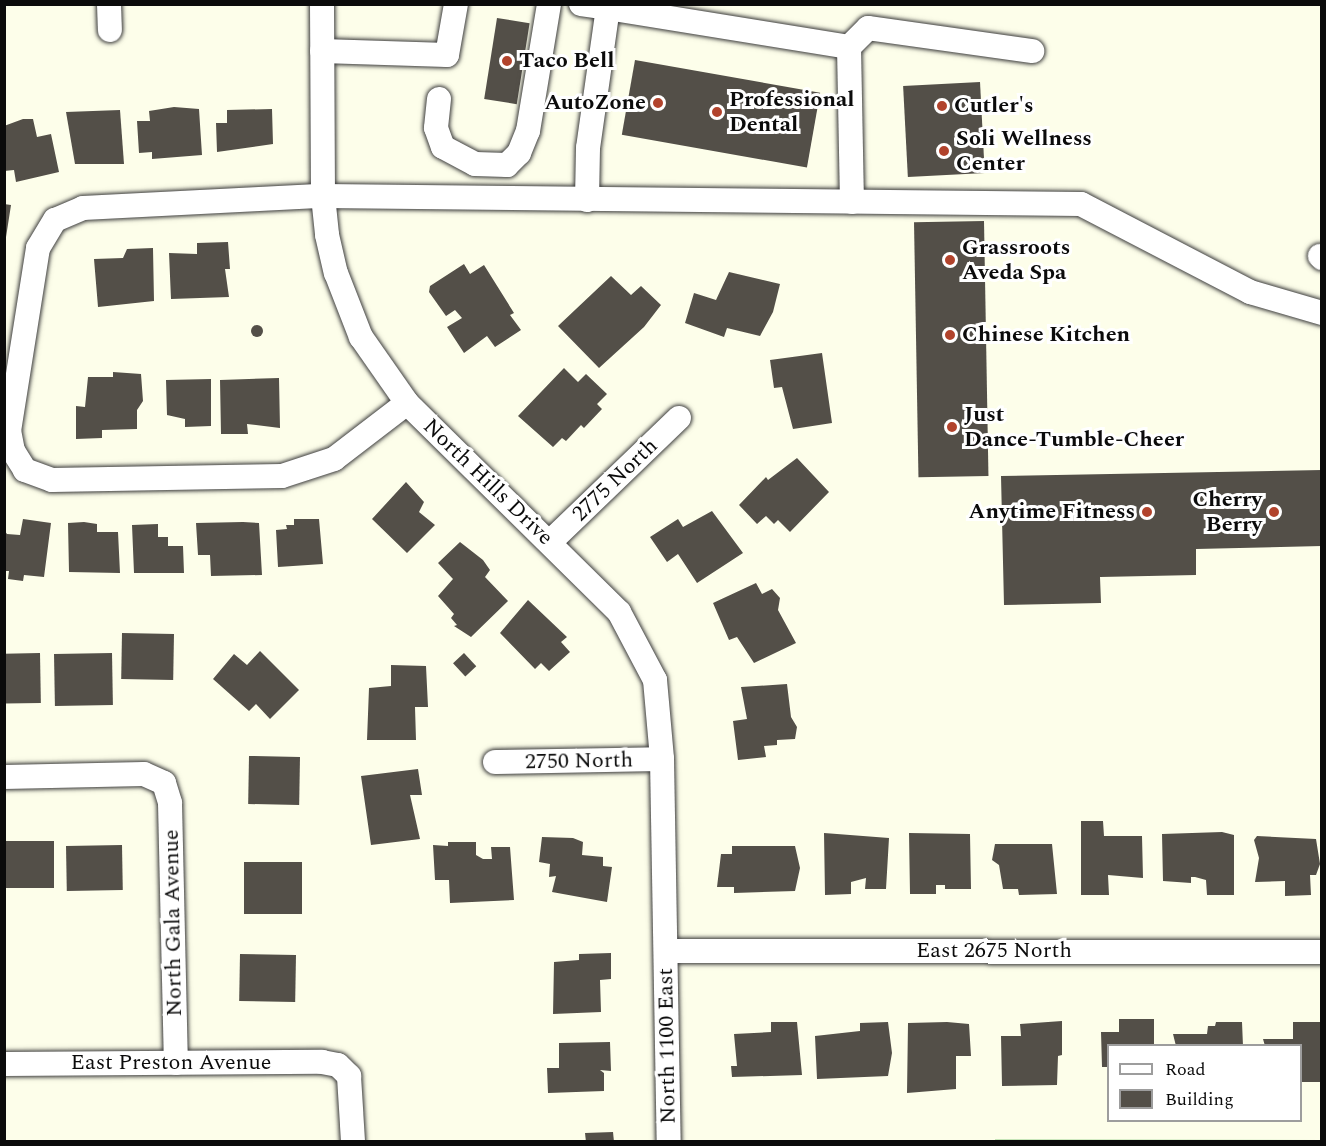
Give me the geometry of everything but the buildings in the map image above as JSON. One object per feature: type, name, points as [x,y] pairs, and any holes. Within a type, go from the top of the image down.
[{"type":"street","points":[[110,4],[110,30]]},
{"type":"street","name":"North Hills Drive","points":[[322,4],[324,196],[327,235],[348,306],[383,373],[407,403],[619,612],[655,680],[662,759],[666,951]]},
{"type":"street","points":[[322,51],[447,55],[456,4]]},
{"type":"street","points":[[439,99],[436,128],[443,147],[475,164],[507,165],[519,153],[528,131],[549,4]]},
{"type":"street","points":[[581,4],[849,47]]},
{"type":"street","points":[[587,200],[588,148],[608,9]]},
{"type":"street","points":[[852,202],[849,47],[868,28],[1032,51]]},
{"type":"street","points":[[407,403],[334,459],[282,476],[52,480],[25,470],[13,452],[9,431],[39,248],[55,220],[83,208],[324,196],[1081,204],[1250,292],[1322,313]]},
{"type":"street","name":"2775 North","points":[[550,542],[679,418]]},
{"type":"street","name":"2750 North","points":[[495,762],[662,759]]},
{"type":"street","name":"North Gala Avenue","points":[[4,777],[144,774],[164,783],[170,803],[176,1063]]},
{"type":"street","name":"East 2675 North","points":[[666,951],[1322,952]]},
{"type":"street","name":"North 1100 East","points":[[666,951],[669,1142]]},
{"type":"street","name":"East Preston Avenue","points":[[4,1064],[338,1065],[349,1076],[353,1142]]},
{"type":"green space","points":[[995,1139],[1321,1140],[1322,1141],[995,1142]]},
{"type":"place","name":"Taco Bell","points":[[507,61]]},
{"type":"place","name":"AutoZone","points":[[658,103]]},
{"type":"place","name":"Cutler's","points":[[942,106]]},
{"type":"place","name":"Professional Dental","points":[[717,112]]},
{"type":"place","name":"Soli Wellness Center","points":[[944,151]]},
{"type":"place","name":"Grassroots Aveda Spa","points":[[950,260]]},
{"type":"place","name":"Chinese Kitchen","points":[[950,335]]},
{"type":"place","name":"Just Dance-Tumble-Cheer","points":[[952,427]]},
{"type":"place","name":"Anytime Fitness","points":[[1147,512]]},
{"type":"place","name":"Cherry Berry","points":[[1274,512]]}]
